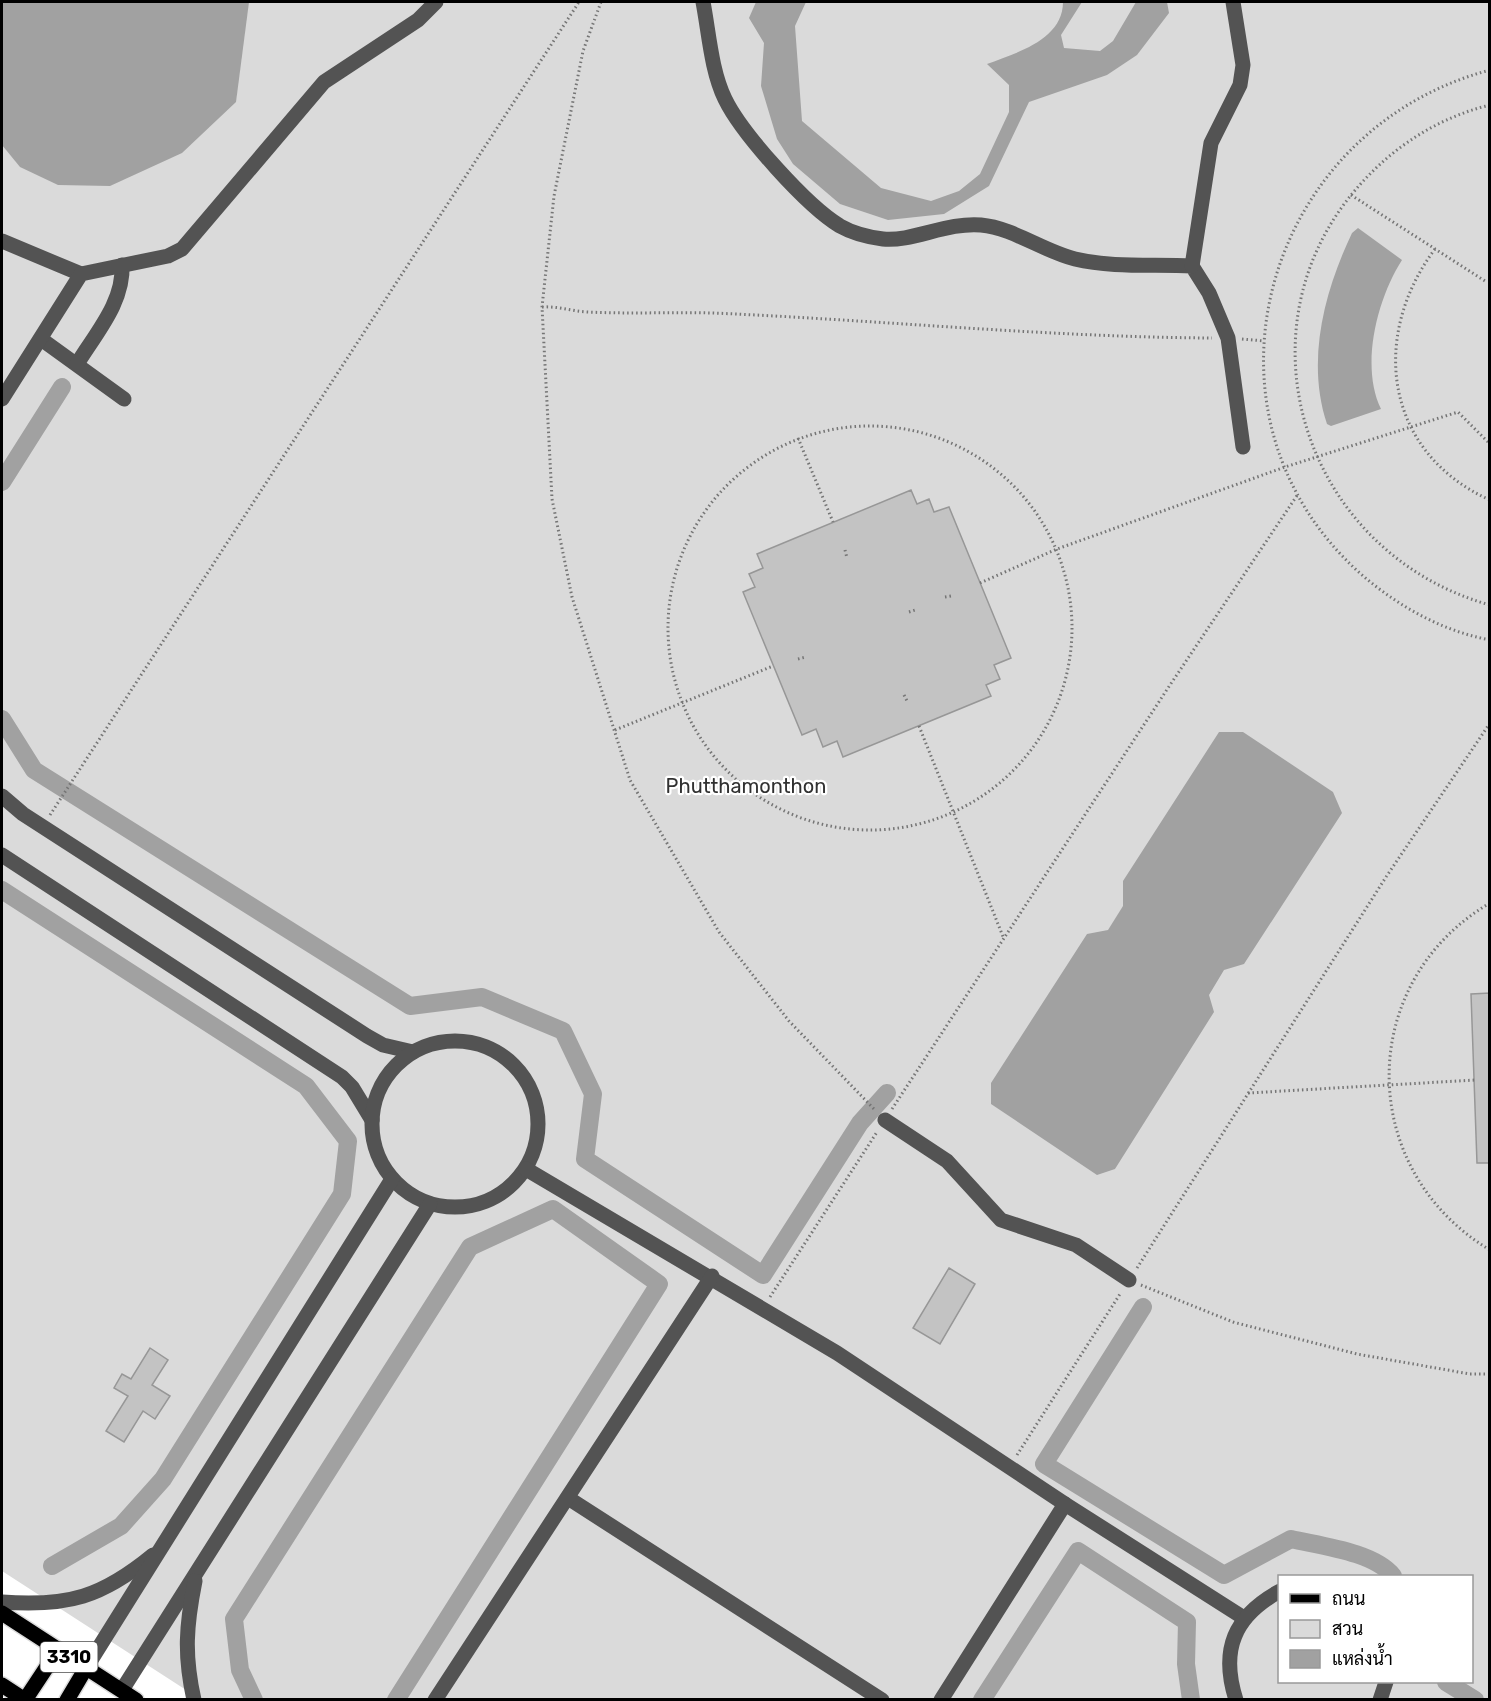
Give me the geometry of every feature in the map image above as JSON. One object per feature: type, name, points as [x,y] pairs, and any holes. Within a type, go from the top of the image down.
[{"type":"main road","name":"3310","points":[[2,1613],[86,1668],[119,1695],[136,1700]]},
{"type":"main road","points":[[2,1685],[25,1700],[58,1650]]},
{"type":"main road","points":[[67,1700],[86,1668]]},
{"type":"street","points":[[2,241],[81,274],[168,256],[182,249],[324,82],[418,21],[436,2]]},
{"type":"street","points":[[703,2],[717,77],[730,107],[741,124],[777,166],[819,210],[838,225],[859,236],[886,239],[961,224],[983,225],[1076,259],[1101,264],[1192,266]]},
{"type":"street","points":[[1233,2],[1243,65],[1240,85],[1211,143],[1192,266],[1209,293],[1228,338],[1244,447]]},
{"type":"street","points":[[76,364],[119,295],[123,282],[122,265]]},
{"type":"street","points":[[2,399],[81,274]]},
{"type":"street","points":[[41,339],[124,399]]},
{"type":"street","points":[[2,796],[43,827],[367,1036],[392,1048],[413,1052]]},
{"type":"street","points":[[2,855],[342,1077],[352,1087],[372,1120]]},
{"type":"street","points":[[460,1040],[492,1049],[506,1057],[524,1075],[534,1097],[539,1121],[536,1146],[526,1168],[514,1183],[484,1202],[466,1207],[430,1204],[410,1194],[393,1179],[380,1161],[374,1141],[372,1120],[376,1100],[384,1081],[397,1065],[413,1052],[436,1042],[460,1040]]},
{"type":"street","points":[[885,1120],[947,1161],[1001,1220],[1076,1245],[1129,1280]]},
{"type":"street","points":[[526,1168],[655,1247],[711,1276],[837,1353],[1065,1504],[1244,1618]]},
{"type":"street","points":[[86,1668],[393,1179]]},
{"type":"street","points":[[119,1695],[430,1204]]},
{"type":"street","points":[[435,1700],[711,1276]]},
{"type":"street","points":[[568,1498],[882,1700]]},
{"type":"street","points":[[941,1700],[1065,1504]]},
{"type":"street","points":[[2,1602],[27,1604],[91,1595],[117,1583],[165,1545]]},
{"type":"street","points":[[194,1700],[187,1670],[185,1637],[197,1573]]},
{"type":"street","points":[[1236,1700],[1230,1680],[1229,1658],[1234,1637],[1244,1618],[1260,1601],[1278,1592]]},
{"type":"path","points":[[43,827],[579,2]]},
{"type":"path","points":[[601,2],[584,51],[557,185],[542,307],[552,499],[572,597],[630,780],[719,932],[789,1021],[885,1120]]},
{"type":"path","points":[[1490,70],[1447,84],[1409,103],[1365,134],[1335,164],[1315,190],[1285,247],[1268,309],[1264,341],[1268,405],[1285,467],[1298,495],[1332,544],[1374,586],[1425,618],[1452,630],[1490,640]]},
{"type":"path","points":[[1490,105],[1452,118],[1419,135],[1389,156],[1351,195],[1320,245],[1306,282],[1297,321],[1296,380],[1303,419],[1316,457],[1345,508],[1385,551],[1434,584],[1490,605]]},
{"type":"path","points":[[1351,195],[1485,281]]},
{"type":"path","points":[[1435,249],[1407,295],[1397,328],[1396,378],[1411,428],[1427,451],[1446,473],[1490,501]]},
{"type":"path","points":[[542,307],[558,306],[584,312],[677,312],[822,318],[1117,337],[1228,338],[1264,341]]},
{"type":"path","points":[[980,583],[1057,549],[1285,467],[1458,412],[1490,444]]},
{"type":"path","points":[[859,425],[921,431],[978,455],[1025,496],[1057,549],[1072,609],[1068,671],[1046,729],[1006,778],[955,813],[902,829],[847,831],[794,817],[746,790],[707,751],[681,703],[668,651],[669,598],[685,547],[720,493],[752,464],[798,438],[859,425]]},
{"type":"path","points":[[798,438],[833,522]]},
{"type":"path","points":[[762,1309],[1298,495]]},
{"type":"path","points":[[845,550],[848,558]]},
{"type":"path","points":[[945,597],[951,596]]},
{"type":"path","points":[[909,612],[915,610]]},
{"type":"path","points":[[798,659],[806,657]]},
{"type":"path","points":[[615,730],[773,666]]},
{"type":"path","points":[[904,695],[907,701]]},
{"type":"path","points":[[1009,1467],[1386,877],[1490,723]]},
{"type":"path","points":[[919,726],[1004,939]]},
{"type":"path","points":[[1490,903],[1471,914],[1447,936],[1427,958],[1407,992],[1394,1025],[1389,1085],[1396,1125],[1407,1163],[1426,1194],[1450,1222],[1490,1250]]},
{"type":"path","points":[[1248,1093],[1475,1080]]},
{"type":"path","points":[[1129,1280],[1245,1325],[1358,1354],[1470,1374],[1490,1374]]},
{"type":"green space","name":"Phutthamonthon","points":[[2,2],[1489,2],[1489,1699],[200,1699],[2,1571]]},
{"type":"water","points":[[2,2],[249,2],[236,102],[182,153],[110,186],[58,185],[20,167],[2,145]]},
{"type":"water","points":[[756,2],[806,2],[795,26],[802,121],[881,188],[931,201],[959,191],[980,174],[1009,112],[1009,85],[987,64],[1024,50],[1047,35],[1061,15],[1063,2],[1082,2],[1061,35],[1064,48],[1100,51],[1113,41],[1136,2],[1167,2],[1169,13],[1137,55],[1107,75],[1029,102],[989,186],[944,214],[888,220],[840,204],[793,164],[777,139],[761,86],[764,43],[749,18]]},
{"type":"water","points":[[1358,228],[1402,260],[1385,294],[1374,333],[1372,373],[1381,409],[1331,426],[1327,424],[1318,376],[1321,327],[1333,279],[1352,233]]},
{"type":"water","points":[[1219,732],[1243,732],[1333,792],[1342,813],[1244,964],[1224,970],[1209,995],[1214,1012],[1115,1169],[1097,1175],[991,1104],[991,1083],[1087,934],[1108,930],[1123,906],[1123,881]]},
{"type":"building","points":[[911,490],[917,504],[929,499],[934,512],[949,507],[1011,658],[994,665],[1000,679],[986,685],[991,696],[843,757],[837,741],[823,747],[816,729],[802,735],[743,592],[755,587],[749,574],[763,568],[757,554]]},
{"type":"building","points":[[1490,993],[1490,1163],[1477,1163],[1471,994]]},
{"type":"building","points":[[949,1268],[975,1284],[940,1344],[913,1328]]},
{"type":"building","points":[[150,1348],[168,1360],[152,1385],[170,1396],[155,1419],[143,1411],[124,1442],[106,1431],[128,1396],[114,1388],[122,1374],[131,1379]]},
{"type":"waterway","points":[[2,482],[62,387]]},
{"type":"waterway","points":[[2,719],[34,770],[410,1006],[482,997],[563,1031],[593,1094],[585,1159],[763,1275],[860,1123],[887,1093]]},
{"type":"waterway","points":[[2,890],[306,1086],[348,1141],[342,1194],[163,1479],[121,1526],[52,1566]]},
{"type":"waterway","points":[[254,1700],[240,1670],[234,1619],[470,1247],[553,1209],[659,1284],[396,1700]]},
{"type":"waterway","points":[[1143,1307],[1044,1464],[1224,1575],[1291,1539],[1346,1551],[1373,1561],[1392,1575]]},
{"type":"waterway","points":[[982,1700],[1078,1551],[1187,1622],[1186,1664],[1191,1700]]},
{"type":"waterway","points":[[1448,1683],[1475,1700]]}]
